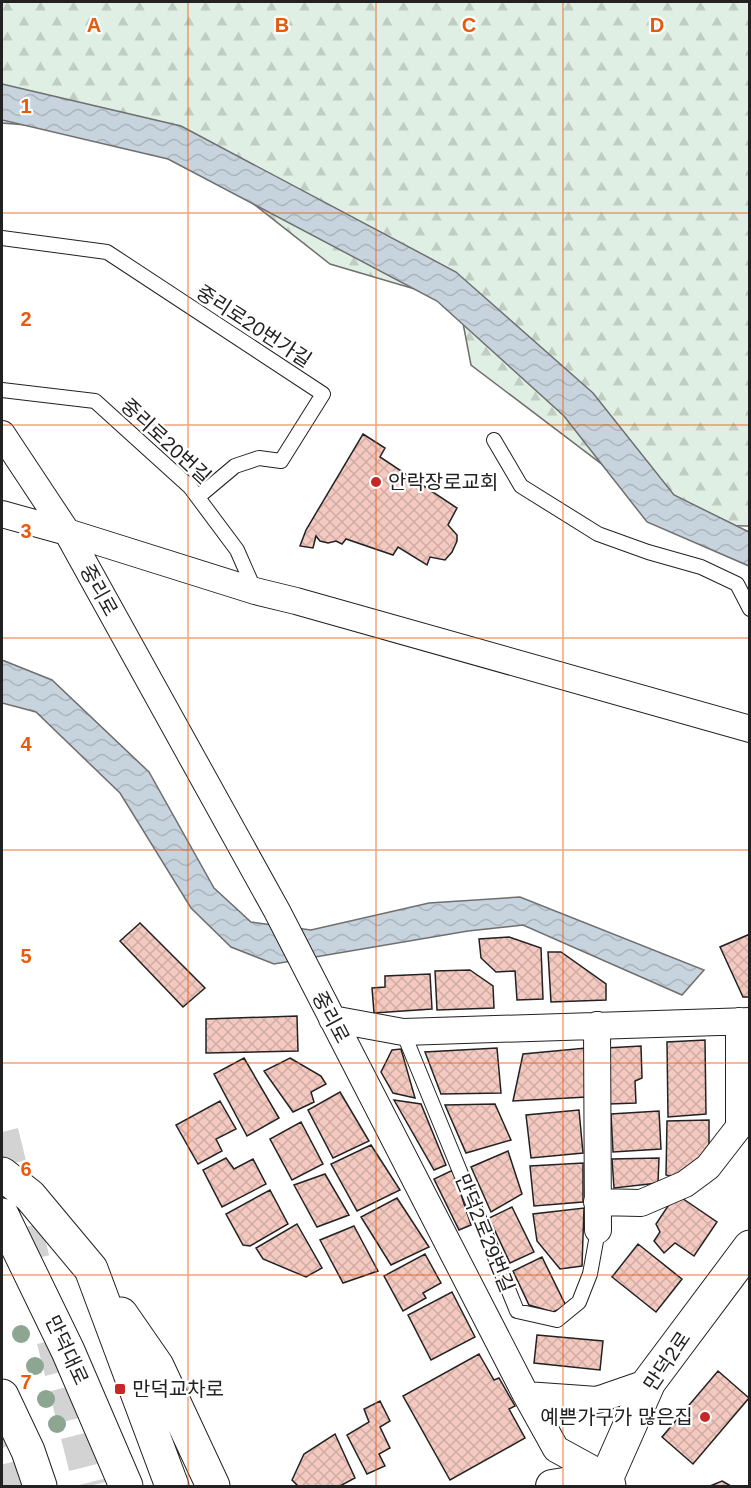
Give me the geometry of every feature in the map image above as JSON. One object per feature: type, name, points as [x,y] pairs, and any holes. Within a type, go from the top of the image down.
[{"type":"main road","points":[[2,1174],[30,1196],[91,1269],[157,1366],[213,1486]]},
{"type":"main road","name":"만덕대로","points":[[2,1215],[68,1351],[126,1486]]},
{"type":"main road","name":"만덕2로","points":[[608,1482],[650,1382],[750,1247]]},
{"type":"main road","points":[[91,1269],[172,1486]]},
{"type":"main road","points":[[2,1396],[28,1451],[40,1486]]},
{"type":"main road","points":[[2,1422],[58,1486]]},
{"type":"street","points":[[2,434],[67,532]]},
{"type":"street","name":"중리로","points":[[2,514],[255,591],[749,727]]},
{"type":"street","name":"중리로","points":[[67,532],[277,912],[556,1449],[608,1482]]},
{"type":"street","points":[[332,1019],[403,1032],[744,1021],[744,1132],[708,1167],[685,1184],[641,1203],[597,1202]]},
{"type":"street","name":"만덕2로29번길","points":[[597,1025],[598,1230]]},
{"type":"street","points":[[526,1395],[597,1400],[650,1382]]},
{"type":"street","points":[[552,1486],[608,1482]]},
{"type":"lane","name":"중리로20번가길","points":[[2,238],[107,252],[323,394],[280,461],[259,458],[235,466],[198,497]]},
{"type":"lane","name":"중리로20번길","points":[[2,390],[95,401],[190,487],[237,550],[255,591]]},
{"type":"lane","points":[[494,440],[521,486],[598,534],[648,552],[701,567],[737,584],[750,609]]},
{"type":"lane","name":"만덕2로29번길","points":[[403,1032],[517,1311],[557,1320],[579,1302],[590,1274],[598,1230]]},
{"type":"green space","points":[[2,2],[749,2],[749,526],[682,525],[471,365],[459,302],[330,264],[167,136],[2,123]]},
{"type":"water","points":[[2,84],[181,126],[456,272],[593,393],[674,495],[749,532],[749,566],[647,522],[564,416],[437,301],[168,159],[2,120]]},
{"type":"water","points":[[2,660],[52,680],[149,772],[214,888],[251,922],[311,930],[429,903],[520,897],[704,970],[682,995],[523,925],[468,931],[274,964],[231,947],[191,908],[120,793],[36,712],[2,703]]},
{"type":"building","name":"안락장로교회","points":[[363,434],[385,448],[380,457],[457,508],[448,525],[457,535],[457,541],[445,560],[430,557],[427,565],[398,547],[393,555],[346,539],[342,544],[336,541],[328,543],[320,541],[316,536],[313,548],[300,546],[306,530]]},
{"type":"building","points":[[140,923],[205,988],[183,1007],[120,941]]},
{"type":"building","points":[[750,934],[750,997],[743,997],[720,947]]},
{"type":"building","points":[[509,937],[541,948],[543,999],[517,1000],[515,971],[496,972],[481,958],[479,939]]},
{"type":"building","points":[[548,952],[561,952],[606,984],[606,1000],[551,1002]]},
{"type":"building","points":[[470,970],[493,986],[494,1008],[437,1010],[435,971]]},
{"type":"building","points":[[430,974],[432,1009],[374,1013],[372,988],[385,987],[385,976]]},
{"type":"building","points":[[297,1016],[298,1051],[206,1053],[206,1019]]},
{"type":"building","points":[[705,1040],[706,1114],[668,1117],[667,1042]]},
{"type":"building","points":[[641,1046],[642,1078],[635,1081],[636,1103],[609,1104],[606,1048]]},
{"type":"building","points":[[497,1048],[501,1093],[441,1094],[425,1052]]},
{"type":"building","points":[[586,1048],[587,1097],[513,1101],[523,1054]]},
{"type":"building","points":[[401,1049],[415,1098],[393,1093],[381,1072],[392,1050]]},
{"type":"building","points":[[244,1058],[279,1118],[247,1136],[214,1074]]},
{"type":"building","points":[[290,1058],[321,1076],[326,1084],[311,1092],[314,1102],[293,1112],[264,1071]]},
{"type":"building","points":[[340,1092],[369,1141],[333,1158],[308,1110]]},
{"type":"building","points":[[394,1100],[421,1104],[446,1165],[434,1170]]},
{"type":"building","points":[[220,1101],[236,1129],[216,1139],[222,1151],[198,1164],[176,1125]]},
{"type":"building","points":[[495,1104],[511,1140],[466,1153],[445,1105]]},
{"type":"building","points":[[579,1110],[583,1153],[531,1158],[526,1115]]},
{"type":"building","points":[[659,1111],[661,1149],[613,1152],[611,1114]]},
{"type":"building","points":[[709,1120],[709,1154],[678,1178],[666,1175],[667,1121]]},
{"type":"building","points":[[301,1122],[323,1164],[292,1180],[270,1139]]},
{"type":"building","points":[[371,1145],[400,1190],[357,1211],[331,1164]]},
{"type":"building","points":[[508,1151],[522,1194],[491,1212],[471,1167]]},
{"type":"building","points":[[226,1158],[234,1169],[253,1159],[266,1184],[222,1207],[203,1170]]},
{"type":"building","points":[[659,1158],[658,1183],[614,1188],[612,1159]]},
{"type":"building","points":[[583,1163],[583,1202],[534,1206],[530,1166]]},
{"type":"building","points":[[453,1170],[471,1225],[459,1230],[434,1179]]},
{"type":"building","points":[[325,1174],[349,1215],[317,1227],[294,1185]]},
{"type":"building","points":[[270,1190],[288,1224],[250,1246],[243,1245],[226,1214]]},
{"type":"building","points":[[676,1194],[717,1222],[694,1256],[675,1243],[664,1253],[654,1241],[660,1232],[656,1224]]},
{"type":"building","points":[[397,1198],[429,1247],[391,1265],[361,1217]]},
{"type":"building","points":[[512,1207],[534,1252],[510,1263],[489,1218]]},
{"type":"building","points":[[584,1208],[582,1266],[560,1269],[537,1241],[533,1214]]},
{"type":"building","points":[[297,1224],[322,1268],[306,1277],[263,1259],[256,1248]]},
{"type":"building","points":[[354,1226],[378,1271],[343,1283],[320,1240]]},
{"type":"building","points":[[638,1244],[682,1279],[656,1312],[612,1277]]},
{"type":"building","points":[[425,1254],[441,1283],[423,1293],[426,1298],[403,1311],[384,1276]]},
{"type":"building","points":[[542,1257],[566,1306],[553,1312],[529,1305],[513,1271]]},
{"type":"building","points":[[452,1292],[475,1337],[431,1360],[408,1315]]},
{"type":"building","points":[[537,1335],[603,1341],[600,1370],[534,1363]]},
{"type":"building","points":[[479,1354],[494,1380],[499,1378],[515,1406],[509,1409],[525,1438],[450,1480],[403,1396]]},
{"type":"building","name":"예쁜가구가 많은집","points":[[718,1371],[749,1398],[693,1464],[662,1437]]},
{"type":"building","points":[[380,1401],[390,1421],[380,1427],[390,1448],[379,1454],[385,1466],[367,1474],[347,1435],[369,1422],[364,1409]]},
{"type":"building","points":[[335,1434],[355,1478],[340,1486],[298,1486],[292,1480],[304,1454]]},
{"type":"building","points":[[722,1481],[731,1486],[710,1486]]},
{"type":"tunnel","points":[[2,1132],[35,1267]]},
{"type":"tunnel","points":[[53,1340],[90,1486]]},
{"type":"tunnel","points":[[2,1414],[20,1486]]},
{"type":"place","name":"안락장로교회","points":[[376,482]]},
{"type":"place","name":"만덕교차로","points":[[120,1389]]},
{"type":"place","name":"예쁜가구가 많은집","points":[[705,1417]]}]
